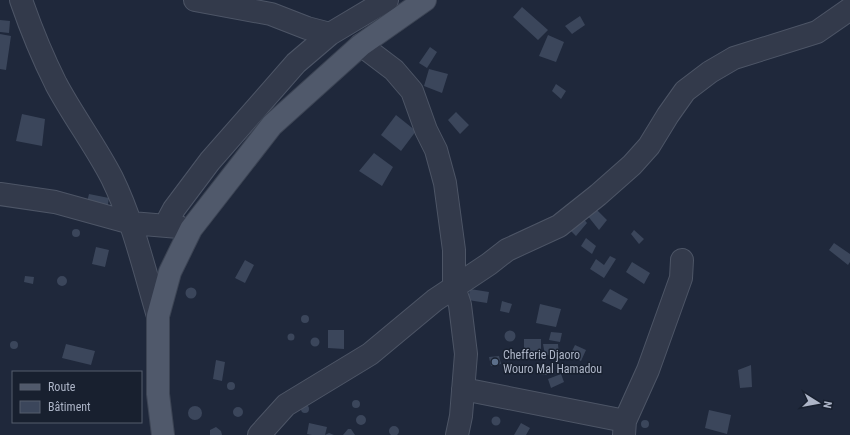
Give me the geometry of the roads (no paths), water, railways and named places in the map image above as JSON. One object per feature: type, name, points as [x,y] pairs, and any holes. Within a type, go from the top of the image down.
[{"type":"main road","points":[[163,435],[158,394],[158,316],[170,272],[192,229],[272,125],[361,45],[425,0]]},
{"type":"street","points":[[21,0],[39,50],[57,86],[77,116],[112,178],[131,223],[158,316]]},
{"type":"street","points":[[195,0],[271,14],[307,28],[330,34]]},
{"type":"street","points":[[166,224],[174,209],[210,161],[296,63],[330,34],[387,0]]},
{"type":"street","points":[[259,435],[286,405],[370,354],[454,287],[507,250],[558,226],[612,183],[649,146],[668,114],[685,91],[710,72],[734,58],[817,32],[850,9]]},
{"type":"street","points":[[361,45],[394,70],[412,91],[426,130],[436,150],[444,183],[454,250],[454,287],[460,305],[465,332],[466,354],[457,435]]},
{"type":"street","points":[[0,194],[55,202],[131,223],[166,224],[192,229]]},
{"type":"street","points":[[463,389],[624,428],[648,370],[681,278],[682,260]]},
{"type":"place","name":"Chefferie Djaoro Wouro Mal Hamadou","points":[[495,362]]}]
